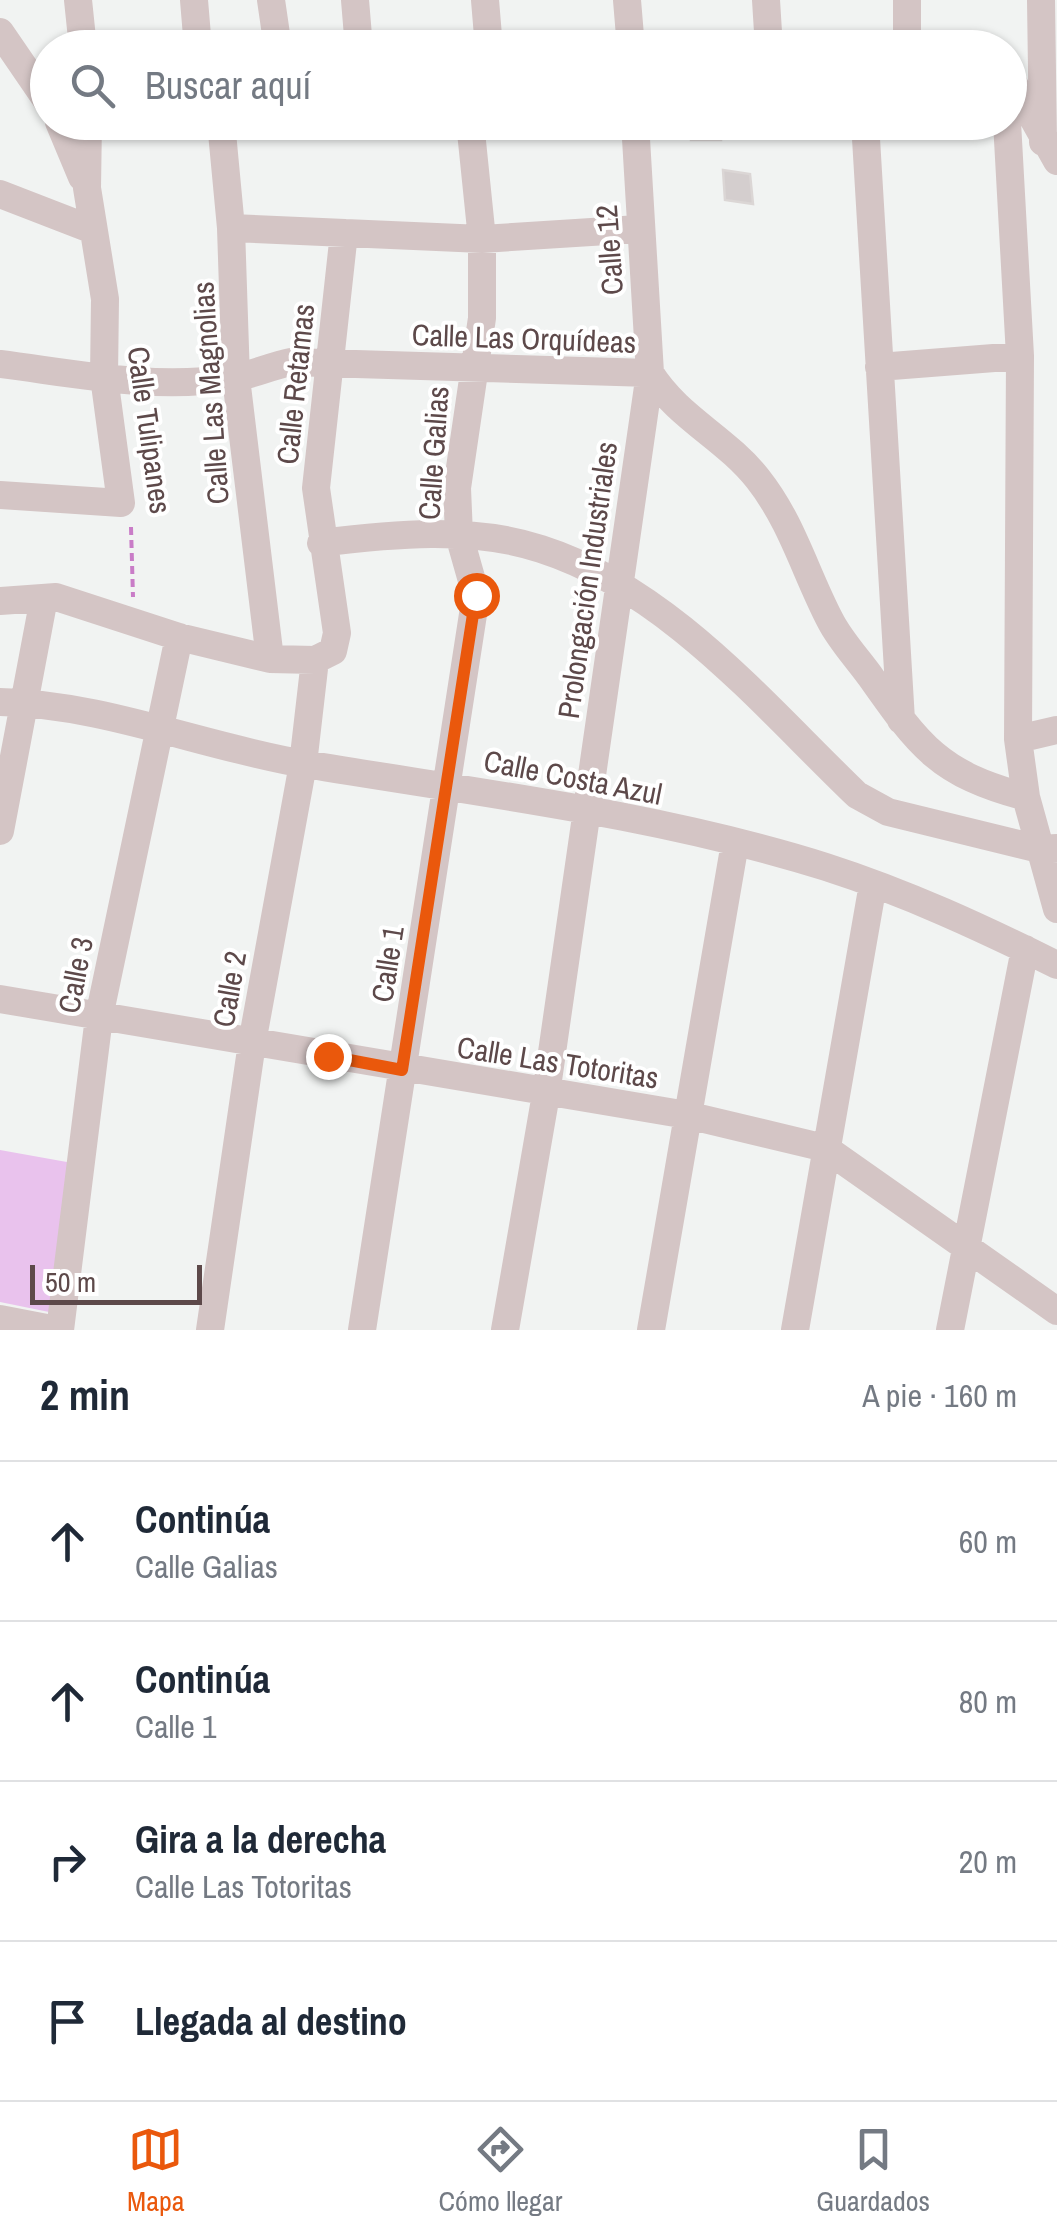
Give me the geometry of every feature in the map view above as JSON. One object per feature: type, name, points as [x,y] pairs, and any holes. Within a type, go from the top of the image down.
[{"type":"street","points":[[78,0],[81,30]]},
{"type":"street","points":[[194,0],[196,30]]},
{"type":"street","points":[[271,0],[275,30]]},
{"type":"street","points":[[356,0],[358,30]]},
{"type":"street","points":[[485,0],[488,30]]},
{"type":"street","points":[[627,0],[630,30]]},
{"type":"street","points":[[766,0],[767,30]]},
{"type":"street","points":[[906,0],[907,30]]},
{"type":"street","points":[[1041,0],[1050,152]]},
{"type":"street","points":[[0,32],[30,76]]},
{"type":"street","points":[[1027,104],[1050,152]]},
{"type":"street","name":"Calle Tulipanes","points":[[67,140],[87,188]]},
{"type":"street","name":"Calle Tulipanes","points":[[88,140],[87,188],[106,299],[104,377],[121,503]]},
{"type":"street","name":"Calle Las Magnolias","points":[[222,140],[231,228],[236,378],[270,659]]},
{"type":"street","name":"Calle Galias","points":[[448,786],[476,595],[459,535],[457,488],[482,318],[482,239],[472,140]]},
{"type":"street","name":"Calle 12","points":[[636,140],[650,373]]},
{"type":"street","points":[[866,140],[901,721]]},
{"type":"street","points":[[1007,140],[1020,356],[1018,738],[1026,798],[1048,848],[1057,909]]},
{"type":"street","points":[[0,194],[93,230]]},
{"type":"street","points":[[231,228],[482,239],[639,229]]},
{"type":"street","name":"Calle Retamas","points":[[315,660],[334,650],[337,632],[316,488],[344,233]]},
{"type":"street","points":[[878,368],[1020,356]]},
{"type":"street","name":"Calle Las Orquídeas","points":[[0,364],[104,377],[124,384],[236,378],[255,368],[291,362],[650,373],[668,402],[756,476],[794,533],[831,623],[901,721],[937,760],[978,784],[1026,798]]},
{"type":"street","name":"Prolongación Industriales","points":[[505,1330],[546,1094],[650,373]]},
{"type":"street","points":[[0,495],[121,503]]},
{"type":"street","points":[[321,543],[459,535],[540,548],[618,585],[678,624],[857,795],[888,812],[1048,848]]},
{"type":"street","points":[[0,602],[56,597],[179,637],[270,659],[315,660]]},
{"type":"street","points":[[0,831],[11,702],[44,598]]},
{"type":"street","name":"Calle 3","points":[[58,1330],[99,1017],[179,637]]},
{"type":"street","name":"Calle 2","points":[[210,1330],[252,1042],[303,764],[315,660]]},
{"type":"street","name":"Calle Costa Azul","points":[[11,702],[158,730],[303,764],[448,786],[734,843],[873,884],[958,916],[1057,965]]},
{"type":"street","points":[[1018,738],[1057,730]]},
{"type":"street","name":"Calle 1","points":[[362,1330],[448,786]]},
{"type":"street","points":[[650,1330],[734,843]]},
{"type":"street","points":[[795,1330],[873,884]]},
{"type":"street","points":[[950,1330],[1026,949]]},
{"type":"street","name":"Calle Las Totoritas","points":[[0,1000],[687,1115],[825,1148],[965,1250],[1057,1310]]},
{"type":"street","points":[[0,1319],[58,1330]]},
{"type":"path","name":"Calle Tulipanes","points":[[121,503],[130,520],[134,622]]},
{"type":"shaded area","points":[[0,1150],[78,1164],[54,1313],[0,1302]]},
{"type":"building","points":[[723,170],[750,174],[753,204],[725,200]]},
{"type":"route","points":[[328,1056],[402,1070],[476,595]]}]
